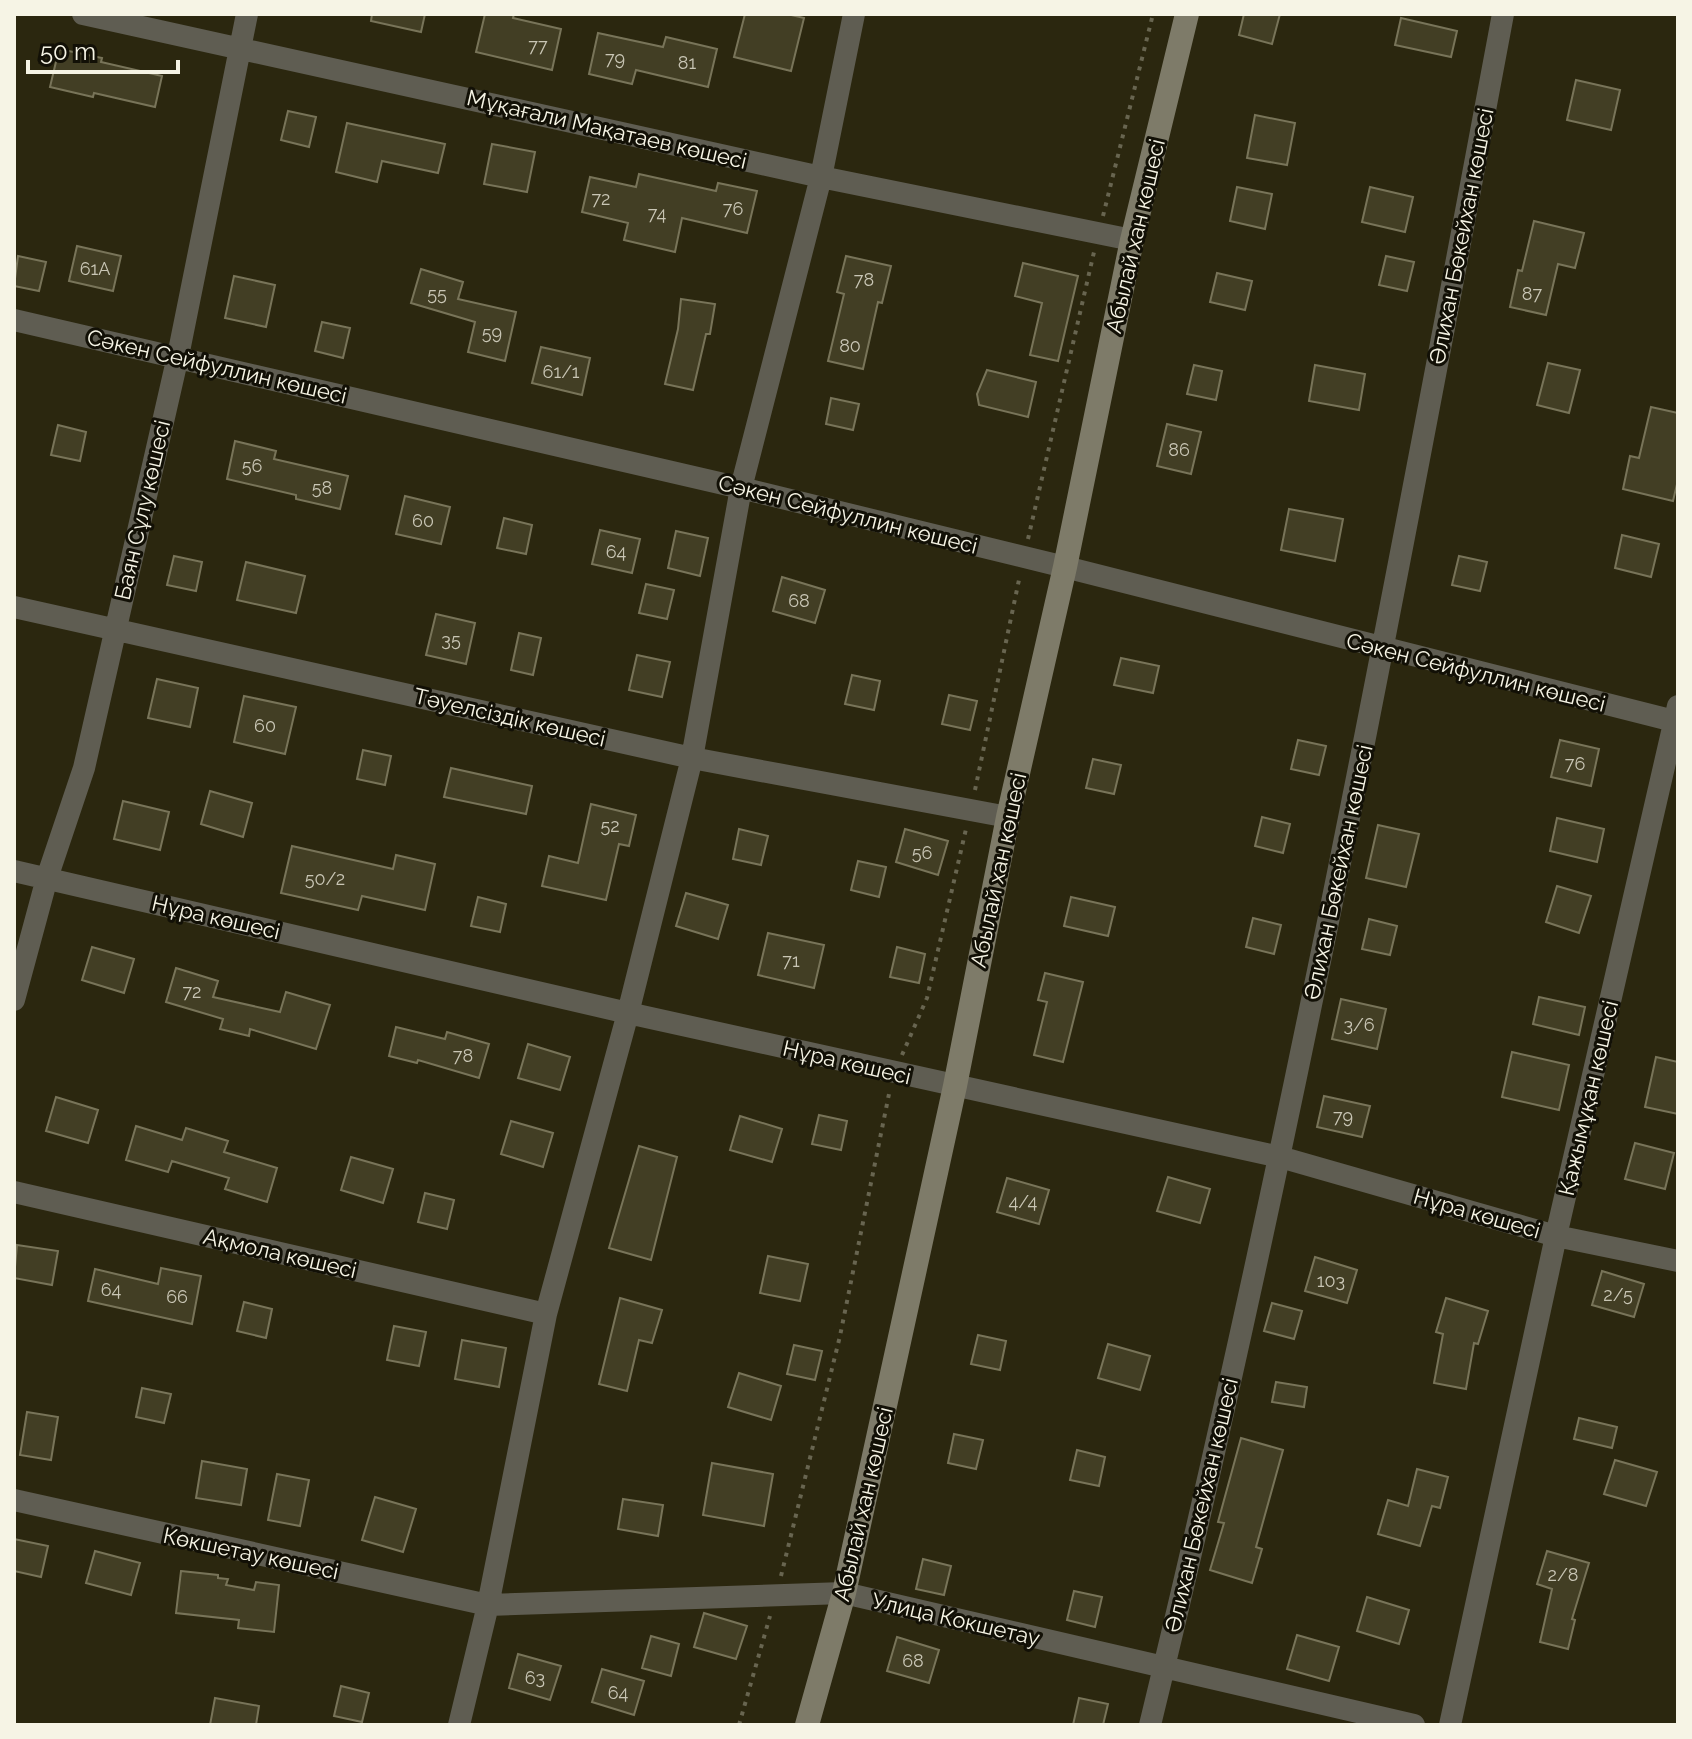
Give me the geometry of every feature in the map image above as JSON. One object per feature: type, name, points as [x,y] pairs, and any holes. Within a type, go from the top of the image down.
[{"type":"street","name":"Мұқағали Мақатаев көшесі","points":[[83,14],[821,177],[1132,240]]},
{"type":"street","name":"Баян Сұлу көшесі","points":[[14,1000],[47,878],[84,768],[178,356],[247,14]]},
{"type":"street","points":[[459,1725],[488,1605],[546,1314],[628,1013],[692,758],[741,488],[821,177],[854,14]]},
{"type":"street","name":"Абылай хан көшесі","points":[[807,1725],[844,1593],[955,1086],[1008,817],[1065,567],[1132,240],[1187,14]]},
{"type":"street","name":"Әлихан Бөкейхан көшесі","points":[[1150,1725],[1280,1157],[1384,649],[1503,14]]},
{"type":"street","name":"Сәкен Сейфуллин көшесі","points":[[14,320],[741,488],[1384,649],[1677,717]]},
{"type":"street","name":"Тәуелсіздік көшесі","points":[[14,607],[692,758],[1008,817]]},
{"type":"street","name":"Қажымұқан көшесі","points":[[1450,1725],[1556,1236],[1677,717]]},
{"type":"street","name":"Нұра көшесі","points":[[14,871],[628,1013],[1280,1157],[1556,1236],[1678,1261]]},
{"type":"street","name":"Ақмола көшесі","points":[[14,1192],[546,1314]]},
{"type":"street","name":"Көкшетау көшесі","points":[[14,1500],[488,1605]]},
{"type":"street","name":"Улица Кокшетау","points":[[488,1605],[844,1593],[1414,1725]]},
{"type":"path","points":[[739,1725],[777,1595],[840,1336],[894,1072],[927,998],[1098,233],[1153,14]]},
{"type":"building","points":[[372,14],[425,14],[421,32],[371,21]]},
{"type":"building","points":[[485,14],[514,14],[513,18],[561,29],[552,70],[476,52]]},
{"type":"building","points":[[745,14],[787,14],[804,18],[791,71],[734,57]]},
{"type":"building","points":[[1244,14],[1280,14],[1272,44],[1239,35]]},
{"type":"building","points":[[1401,18],[1457,31],[1451,57],[1395,45]]},
{"type":"building","points":[[598,33],[663,47],[666,37],[717,49],[708,87],[636,70],[632,84],[589,74]]},
{"type":"building","points":[[59,49],[162,76],[155,107],[50,87]]},
{"type":"building","points":[[1576,80],[1620,90],[1611,130],[1567,120]]},
{"type":"building","points":[[288,111],[316,117],[309,147],[281,140]]},
{"type":"building","points":[[1255,115],[1295,123],[1287,165],[1247,158]]},
{"type":"building","points":[[347,123],[445,144],[438,173],[382,161],[377,182],[336,172]]},
{"type":"building","points":[[492,144],[535,152],[527,192],[484,184]]},
{"type":"building","points":[[639,174],[716,191],[718,183],[757,191],[747,233],[682,218],[675,252],[624,240],[628,223],[582,212],[590,177],[636,187]]},
{"type":"building","points":[[1237,187],[1272,194],[1265,229],[1230,221]]},
{"type":"building","points":[[1370,187],[1413,197],[1405,232],[1362,222]]},
{"type":"building","points":[[1534,221],[1584,233],[1575,268],[1558,264],[1546,315],[1510,307]]},
{"type":"building","points":[[77,246],[121,256],[113,291],[69,281]]},
{"type":"building","points":[[18,256],[46,262],[39,291],[14,286]]},
{"type":"building","points":[[846,256],[891,266],[882,303],[878,302],[863,369],[828,361],[844,294],[837,292]]},
{"type":"building","points":[[1386,256],[1414,262],[1407,291],[1379,285]]},
{"type":"building","points":[[1023,263],[1078,276],[1058,361],[1030,355],[1042,303],[1015,296]]},
{"type":"building","points":[[421,269],[463,282],[458,299],[516,312],[505,361],[468,352],[475,322],[411,303]]},
{"type":"building","points":[[1217,273],[1252,281],[1245,310],[1210,302]]},
{"type":"building","points":[[234,276],[275,285],[266,327],[225,318]]},
{"type":"building","points":[[681,299],[715,304],[710,334],[706,334],[693,390],[665,384],[678,329]]},
{"type":"building","points":[[322,322],[350,328],[343,358],[315,351]]},
{"type":"building","points":[[541,347],[590,358],[582,395],[532,383]]},
{"type":"building","points":[[1548,363],[1580,370],[1569,413],[1537,405]]},
{"type":"building","points":[[1194,365],[1222,371],[1216,400],[1187,394]]},
{"type":"building","points":[[1315,365],[1365,374],[1359,410],[1309,401]]},
{"type":"building","points":[[987,370],[1036,382],[1028,417],[979,405],[977,394]]},
{"type":"building","points":[[831,398],[859,404],[853,430],[826,424]]},
{"type":"building","points":[[1651,407],[1678,413],[1678,480],[1673,501],[1623,489],[1630,456],[1639,458]]},
{"type":"building","points":[[1167,424],[1201,432],[1191,474],[1157,466]]},
{"type":"building","points":[[58,425],[86,432],[80,461],[51,455]]},
{"type":"building","points":[[235,441],[276,451],[274,459],[348,476],[340,509],[227,479]]},
{"type":"building","points":[[405,496],[450,507],[441,544],[396,534]]},
{"type":"building","points":[[1289,509],[1343,519],[1335,561],[1281,550]]},
{"type":"building","points":[[504,518],[532,525],[526,554],[497,548]]},
{"type":"building","points":[[600,530],[640,539],[632,573],[592,564]]},
{"type":"building","points":[[676,531],[708,538],[700,576],[668,568]]},
{"type":"building","points":[[1622,535],[1659,544],[1651,577],[1615,568]]},
{"type":"building","points":[[174,556],[202,562],[196,591],[167,585]]},
{"type":"building","points":[[1459,556],[1487,562],[1480,591],[1452,585]]},
{"type":"building","points":[[246,562],[305,576],[296,613],[237,600]]},
{"type":"building","points":[[782,577],[825,590],[815,623],[773,611]]},
{"type":"building","points":[[646,584],[674,590],[667,619],[639,613]]},
{"type":"building","points":[[436,614],[475,623],[466,664],[426,655]]},
{"type":"building","points":[[519,633],[541,638],[533,675],[511,670]]},
{"type":"building","points":[[637,655],[670,662],[662,697],[629,690]]},
{"type":"building","points":[[1121,658],[1159,666],[1153,693],[1114,685]]},
{"type":"building","points":[[852,675],[880,681],[874,710],[845,704]]},
{"type":"building","points":[[157,679],[198,688],[190,727],[148,718]]},
{"type":"building","points":[[949,695],[977,701],[970,730],[942,724]]},
{"type":"building","points":[[244,696],[296,707],[285,754],[234,742]]},
{"type":"building","points":[[1298,740],[1326,746],[1319,775],[1291,769]]},
{"type":"building","points":[[1560,740],[1599,749],[1591,786],[1551,777]]},
{"type":"building","points":[[363,750],[391,756],[385,785],[357,779]]},
{"type":"building","points":[[1093,759],[1121,765],[1114,794],[1086,788]]},
{"type":"building","points":[[451,768],[532,786],[526,814],[444,797]]},
{"type":"building","points":[[210,791],[252,803],[243,837],[201,824]]},
{"type":"building","points":[[123,801],[169,812],[160,850],[114,839]]},
{"type":"building","points":[[591,804],[636,815],[629,846],[619,844],[606,900],[542,886],[549,856],[578,863]]},
{"type":"building","points":[[1262,817],[1290,824],[1283,853],[1255,846]]},
{"type":"building","points":[[1557,818],[1604,829],[1597,862],[1550,851]]},
{"type":"building","points":[[1378,825],[1419,834],[1406,887],[1366,878]]},
{"type":"building","points":[[739,829],[768,836],[761,865],[733,859]]},
{"type":"building","points":[[905,829],[948,841],[938,875],[896,862]]},
{"type":"building","points":[[292,846],[393,869],[396,855],[435,864],[425,910],[362,896],[358,910],[281,893]]},
{"type":"building","points":[[858,861],[886,867],[879,897],[851,890]]},
{"type":"building","points":[[1557,886],[1591,896],[1579,933],[1546,922]]},
{"type":"building","points":[[686,893],[728,905],[718,939],[676,926]]},
{"type":"building","points":[[478,897],[506,904],[500,932],[471,926]]},
{"type":"building","points":[[1071,897],[1115,907],[1108,936],[1064,926]]},
{"type":"building","points":[[1253,918],[1281,925],[1274,954],[1246,947]]},
{"type":"building","points":[[1369,919],[1397,926],[1390,955],[1362,949]]},
{"type":"building","points":[[768,933],[824,945],[814,988],[758,975]]},
{"type":"building","points":[[92,947],[134,959],[124,993],[82,980]]},
{"type":"building","points":[[897,947],[925,954],[919,983],[890,977]]},
{"type":"building","points":[[176,968],[218,981],[213,997],[280,1012],[286,992],[330,1005],[316,1049],[250,1029],[249,1036],[220,1029],[223,1019],[166,1002]]},
{"type":"building","points":[[1045,973],[1083,982],[1063,1062],[1034,1055],[1047,1002],[1038,1000]]},
{"type":"building","points":[[1539,997],[1585,1007],[1579,1035],[1533,1024]]},
{"type":"building","points":[[1341,999],[1386,1009],[1377,1049],[1332,1039]]},
{"type":"building","points":[[396,1027],[445,1039],[447,1032],[489,1044],[479,1078],[418,1060],[417,1063],[389,1056]]},
{"type":"building","points":[[528,1044],[570,1057],[560,1090],[518,1078]]},
{"type":"building","points":[[1512,1052],[1569,1065],[1559,1110],[1502,1097]]},
{"type":"building","points":[[1656,1057],[1678,1062],[1678,1114],[1645,1107]]},
{"type":"building","points":[[1324,1096],[1370,1106],[1362,1137],[1317,1127]]},
{"type":"building","points":[[56,1097],[98,1110],[88,1143],[46,1131]]},
{"type":"building","points":[[819,1115],[847,1121],[841,1150],[812,1144]]},
{"type":"building","points":[[740,1116],[782,1129],[772,1162],[730,1150]]},
{"type":"building","points":[[511,1121],[553,1133],[543,1167],[501,1154]]},
{"type":"building","points":[[136,1126],[182,1140],[186,1128],[228,1141],[224,1152],[277,1168],[267,1202],[225,1189],[229,1178],[172,1161],[168,1172],[126,1160]]},
{"type":"building","points":[[1635,1143],[1674,1153],[1665,1189],[1625,1179]]},
{"type":"building","points":[[639,1146],[677,1157],[651,1260],[609,1248]]},
{"type":"building","points":[[351,1157],[393,1169],[383,1203],[341,1190]]},
{"type":"building","points":[[1168,1177],[1210,1189],[1200,1223],[1157,1211]]},
{"type":"building","points":[[1007,1178],[1049,1190],[1039,1224],[997,1212]]},
{"type":"building","points":[[425,1193],[454,1200],[447,1229],[418,1222]]},
{"type":"building","points":[[17,1245],[58,1251],[52,1285],[14,1278]]},
{"type":"building","points":[[768,1256],[808,1264],[800,1301],[760,1293]]},
{"type":"building","points":[[1315,1257],[1357,1270],[1347,1303],[1305,1291]]},
{"type":"building","points":[[161,1268],[201,1276],[192,1324],[88,1301],[95,1269],[158,1284]]},
{"type":"building","points":[[1602,1271],[1644,1284],[1634,1317],[1592,1305]]},
{"type":"building","points":[[620,1298],[662,1310],[652,1343],[639,1340],[627,1391],[599,1384]]},
{"type":"building","points":[[1446,1298],[1488,1311],[1478,1344],[1474,1343],[1466,1389],[1434,1383],[1443,1334],[1436,1332]]},
{"type":"building","points":[[244,1302],[272,1309],[266,1338],[237,1331]]},
{"type":"building","points":[[1272,1303],[1302,1311],[1294,1339],[1264,1331]]},
{"type":"building","points":[[394,1326],[426,1332],[419,1366],[387,1360]]},
{"type":"building","points":[[978,1335],[1006,1341],[1000,1370],[971,1364]]},
{"type":"building","points":[[462,1340],[506,1348],[499,1387],[455,1379]]},
{"type":"building","points":[[1108,1344],[1150,1356],[1140,1390],[1098,1378]]},
{"type":"building","points":[[794,1345],[822,1351],[815,1380],[787,1374]]},
{"type":"building","points":[[739,1373],[781,1386],[771,1420],[728,1407]]},
{"type":"building","points":[[1276,1382],[1307,1387],[1304,1407],[1272,1402]]},
{"type":"building","points":[[142,1388],[171,1394],[164,1423],[136,1417]]},
{"type":"building","points":[[27,1412],[58,1417],[51,1460],[20,1455]]},
{"type":"building","points":[[1579,1418],[1617,1427],[1612,1448],[1574,1439]]},
{"type":"building","points":[[954,1434],[983,1440],[976,1469],[948,1463]]},
{"type":"building","points":[[1241,1438],[1283,1450],[1256,1547],[1262,1549],[1252,1583],[1210,1570],[1224,1523],[1218,1522]]},
{"type":"building","points":[[1077,1450],[1105,1457],[1099,1486],[1070,1480]]},
{"type":"building","points":[[1615,1460],[1657,1472],[1646,1506],[1604,1494]]},
{"type":"building","points":[[202,1461],[247,1469],[241,1505],[196,1498]]},
{"type":"building","points":[[712,1463],[773,1474],[764,1526],[703,1515]]},
{"type":"building","points":[[1417,1469],[1448,1477],[1440,1508],[1432,1506],[1420,1546],[1378,1534],[1388,1500],[1408,1506]]},
{"type":"building","points":[[277,1474],[309,1480],[300,1526],[268,1520]]},
{"type":"building","points":[[375,1497],[416,1509],[403,1552],[362,1540]]},
{"type":"building","points":[[623,1499],[663,1505],[658,1536],[618,1529]]},
{"type":"building","points":[[14,1539],[48,1546],[41,1577],[14,1571]]},
{"type":"building","points":[[95,1551],[140,1563],[131,1595],[86,1583]]},
{"type":"building","points":[[1547,1551],[1589,1563],[1572,1619],[1575,1620],[1568,1649],[1540,1642],[1552,1589],[1537,1584]]},
{"type":"building","points":[[923,1559],[951,1566],[944,1595],[916,1589]]},
{"type":"building","points":[[181,1571],[218,1575],[218,1578],[228,1579],[226,1585],[254,1590],[256,1582],[279,1585],[274,1632],[238,1628],[239,1620],[176,1613]]},
{"type":"building","points":[[1074,1591],[1102,1597],[1095,1627],[1067,1620]]},
{"type":"building","points":[[1367,1597],[1409,1610],[1399,1644],[1357,1631]]},
{"type":"building","points":[[704,1613],[747,1626],[736,1659],[694,1647]]},
{"type":"building","points":[[1297,1635],[1339,1647],[1329,1681],[1287,1669]]},
{"type":"building","points":[[651,1636],[679,1644],[671,1676],[642,1668]]},
{"type":"building","points":[[897,1637],[939,1650],[929,1683],[887,1671]]},
{"type":"building","points":[[518,1654],[561,1666],[550,1700],[509,1688]]},
{"type":"building","points":[[602,1669],[644,1681],[634,1715],[592,1702]]},
{"type":"building","points":[[341,1686],[369,1693],[362,1722],[334,1716]]},
{"type":"building","points":[[215,1698],[259,1706],[256,1725],[210,1725]]},
{"type":"building","points":[[1079,1698],[1108,1704],[1103,1725],[1073,1725]]}]
